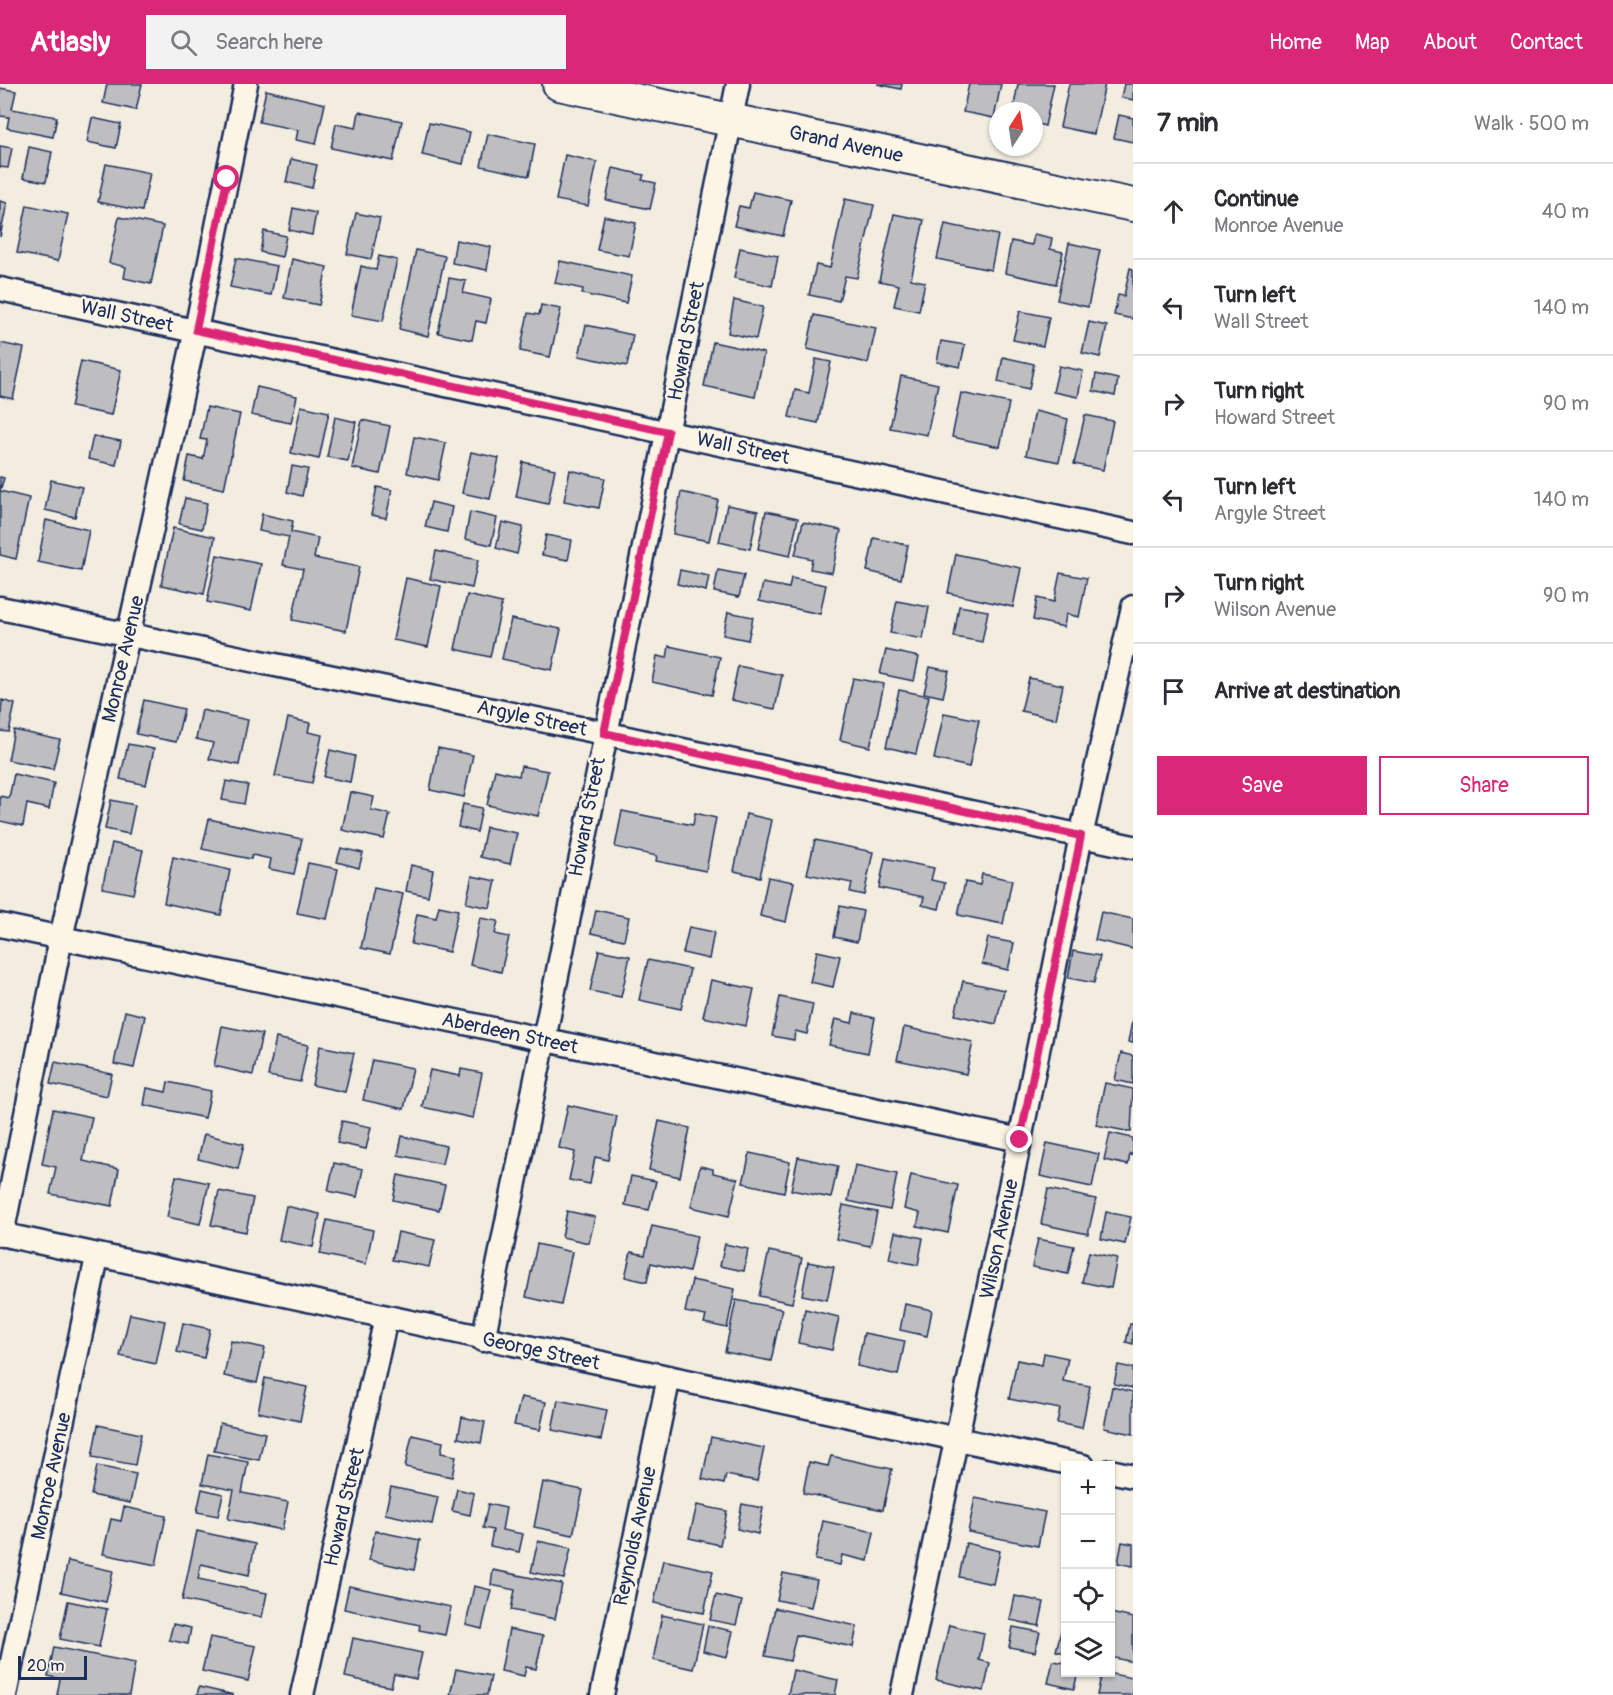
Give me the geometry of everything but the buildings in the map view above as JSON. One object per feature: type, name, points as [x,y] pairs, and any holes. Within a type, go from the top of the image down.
[{"type":"main road","name":"Grand Avenue","points":[[559,84],[1133,205]]},
{"type":"street","name":"Monroe Avenue","points":[[1,1235],[61,938],[196,330],[246,84]]},
{"type":"street","name":"Howard Street","points":[[483,1340],[604,733],[668,432],[738,84]]},
{"type":"street","name":"Wall Street","points":[[0,289],[1133,533]]},
{"type":"street","name":"Wilson Avenue","points":[[902,1695],[1020,1140],[1081,836],[1133,607]]},
{"type":"street","name":"Argyle Street","points":[[0,608],[604,733],[1133,847]]},
{"type":"street","name":"Aberdeen Street","points":[[0,925],[1020,1140]]},
{"type":"street","name":"George Street","points":[[1,1235],[483,1340],[669,1377],[1061,1461]]},
{"type":"street","name":"Monroe Avenue","points":[[5,1695],[97,1257]]},
{"type":"street","name":"Howard Street","points":[[302,1695],[386,1318]]},
{"type":"street","name":"Reynolds Avenue","points":[[602,1695],[669,1377]]},
{"type":"street","points":[[1115,1472],[1133,1476]]},
{"type":"route","points":[[227,179],[196,330],[668,432],[604,733],[1081,836],[1020,1140]]}]
